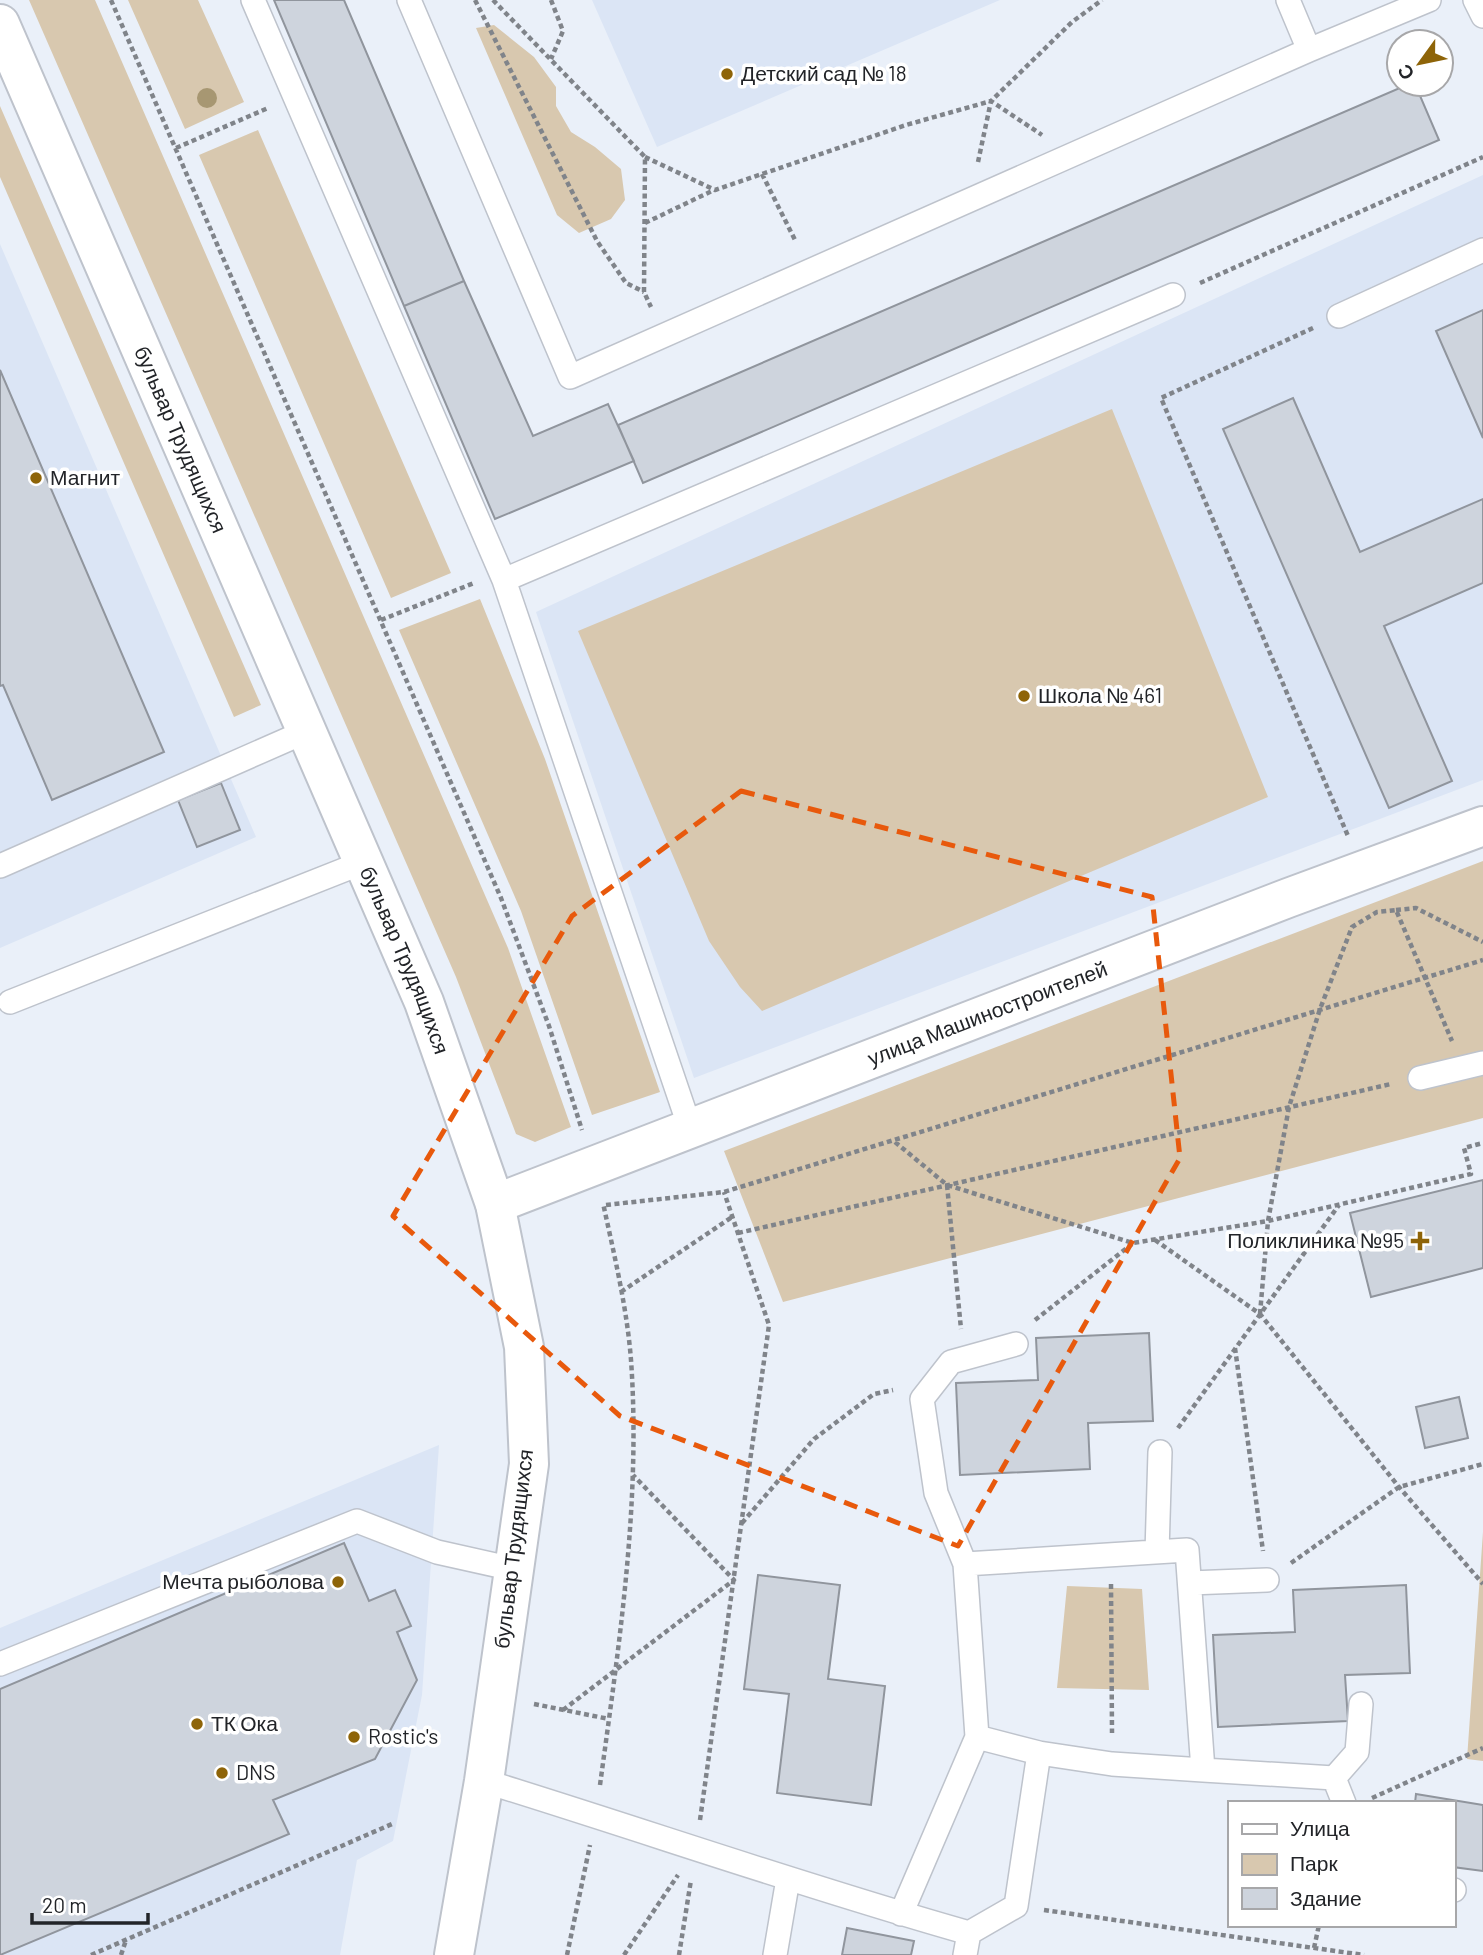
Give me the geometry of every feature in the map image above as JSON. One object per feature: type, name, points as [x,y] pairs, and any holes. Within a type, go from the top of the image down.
[{"type":"street","name":"бульвар Трудящихся","points":[[0,24],[424,1002],[495,1203],[524,1347],[528,1464],[484,1781],[454,1955]]},
{"type":"street","name":"улица Машиностроителей","points":[[495,1203],[1287,898],[1483,826]]},
{"type":"lane","points":[[253,0],[502,576],[690,1128]]},
{"type":"lane","points":[[409,0],[570,377],[1309,50],[1429,0]]},
{"type":"lane","points":[[1288,0],[1309,50]]},
{"type":"lane","points":[[1475,0],[1483,16]]},
{"type":"lane","points":[[1339,316],[1483,250]]},
{"type":"lane","points":[[502,576],[1174,295]]},
{"type":"lane","points":[[0,866],[307,731]]},
{"type":"lane","points":[[10,1002],[364,862]]},
{"type":"lane","points":[[1420,1077],[1473,1065]]},
{"type":"lane","points":[[901,1914],[977,1737],[965,1564],[936,1493],[922,1399],[951,1362],[1016,1344]]},
{"type":"lane","points":[[1157,1552],[1160,1452]]},
{"type":"lane","points":[[0,1664],[357,1521],[437,1552],[513,1570]]},
{"type":"lane","points":[[965,1564],[1187,1550],[1203,1770]]},
{"type":"lane","points":[[1190,1583],[1268,1580]]},
{"type":"lane","points":[[1334,1778],[1357,1752],[1361,1704]]},
{"type":"lane","points":[[977,1737],[1039,1753],[1112,1764],[1334,1778],[1356,1801]]},
{"type":"lane","points":[[484,1781],[901,1914],[967,1944],[1016,1906],[1039,1753]]},
{"type":"lane","points":[[775,1955],[788,1880]]},
{"type":"path","points":[[111,0],[501,898],[549,1026],[585,1140]]},
{"type":"path","points":[[475,0],[597,241],[626,283],[643,292]]},
{"type":"path","points":[[493,0],[645,156],[715,190]]},
{"type":"path","points":[[551,0],[563,30],[551,59]]},
{"type":"path","points":[[645,223],[715,190],[906,125],[991,101],[1072,22],[1102,0]]},
{"type":"path","points":[[176,148],[295,97]]},
{"type":"path","points":[[991,101],[1073,155]]},
{"type":"path","points":[[970,201],[991,101]]},
{"type":"path","points":[[645,156],[643,292],[666,335]]},
{"type":"path","points":[[1174,295],[1483,157]]},
{"type":"path","points":[[762,174],[810,271]]},
{"type":"path","points":[[1339,316],[1161,398],[1350,842]]},
{"type":"path","points":[[381,620],[502,576]]},
{"type":"path","points":[[1260,1314],[1268,1221],[1289,1107],[1320,1009],[1352,927],[1377,912],[1416,908],[1483,942]]},
{"type":"path","points":[[1396,910],[1426,976],[1473,1065]]},
{"type":"path","points":[[604,1205],[724,1192],[1483,960]]},
{"type":"path","points":[[738,1233],[1420,1077]]},
{"type":"path","points":[[895,1141],[947,1185],[1133,1243],[1268,1221],[1471,1174],[1464,1148],[1483,1143]]},
{"type":"path","points":[[947,1185],[964,1358]]},
{"type":"path","points":[[679,1955],[769,1325],[724,1192]]},
{"type":"path","points":[[567,1955],[596,1815],[616,1670],[633,1497],[631,1359],[602,1197]]},
{"type":"path","points":[[1160,1452],[1339,1204]]},
{"type":"path","points":[[621,1292],[732,1217]]},
{"type":"path","points":[[1155,1240],[1260,1314],[1399,1486],[1483,1584]]},
{"type":"path","points":[[1016,1344],[1037,1317],[1133,1243]]},
{"type":"path","points":[[1235,1348],[1268,1580],[1399,1486],[1483,1464]]},
{"type":"path","points":[[741,1525],[814,1439],[874,1394],[935,1382]]},
{"type":"path","points":[[632,1475],[734,1580]]},
{"type":"path","points":[[1111,1555],[1112,1764]]},
{"type":"path","points":[[563,1710],[734,1580]]},
{"type":"path","points":[[523,1702],[609,1719]]},
{"type":"path","points":[[1356,1801],[1380,1796],[1483,1748]]},
{"type":"path","points":[[91,1955],[392,1824]]},
{"type":"path","points":[[624,1955],[696,1849]]},
{"type":"path","points":[[1016,1906],[1364,1955]]},
{"type":"path","points":[[1314,1948],[1319,1927]]},
{"type":"path","points":[[121,1955],[126,1940]]},
{"type":"highlighted area","points":[[741,791],[1152,897],[1180,1158],[958,1546],[620,1416],[393,1216],[572,916]]},
{"type":"shaded area","name":"Детский сад № 18","points":[[592,0],[1000,0],[657,147]]},
{"type":"shaded area","name":"Школа № 461","points":[[1483,175],[1483,780],[694,1078],[536,612]]},
{"type":"shaded area","points":[[0,244],[256,837],[0,948]]},
{"type":"shaded area","points":[[439,1445],[422,1695],[393,1841],[357,1860],[340,1955],[0,1955],[0,1628]]},
{"type":"green space","points":[[29,0],[95,0],[508,948],[571,1127],[535,1142],[516,1134],[456,977]]},
{"type":"green space","points":[[128,0],[198,0],[244,102],[185,129]]},
{"type":"green space","points":[[494,25],[534,57],[556,87],[556,106],[571,132],[595,147],[621,169],[625,200],[611,219],[579,233],[557,215],[476,28]]},
{"type":"green space","points":[[0,106],[261,705],[234,717],[0,177]]},
{"type":"green space","points":[[258,130],[451,573],[391,598],[199,155]]},
{"type":"green space","points":[[1112,409],[1268,797],[762,1011],[740,987],[709,941],[578,631]]},
{"type":"green space","points":[[480,599],[545,759],[660,1092],[592,1115],[521,911],[399,630]]},
{"type":"green space","points":[[1483,861],[1483,1118],[783,1302],[724,1151]]},
{"type":"green space","points":[[1483,1532],[1483,1761],[1467,1759]]},
{"type":"green space","points":[[1067,1586],[1142,1589],[1149,1690],[1057,1688]]},
{"type":"building","points":[[274,0],[344,0],[464,281],[404,306]]},
{"type":"building","points":[[1385,94],[1385,98],[1421,98],[1439,140],[643,483],[618,425]]},
{"type":"building","points":[[464,281],[533,436],[608,404],[634,461],[495,519],[404,306]]},
{"type":"building","points":[[1483,310],[1483,438],[1436,331]]},
{"type":"building","points":[[0,370],[164,752],[52,800],[3,685],[0,686]]},
{"type":"building","points":[[1293,398],[1360,552],[1483,499],[1483,583],[1384,626],[1452,781],[1389,808],[1223,429]]},
{"type":"building","points":[[221,783],[240,830],[197,847],[178,800]]},
{"type":"building","name":"Поликлиника №95","points":[[1483,1180],[1483,1268],[1371,1297],[1350,1213]]},
{"type":"building","points":[[1149,1333],[1153,1421],[1088,1423],[1090,1469],[960,1475],[956,1383],[1038,1380],[1036,1338]]},
{"type":"building","points":[[1459,1397],[1468,1438],[1425,1448],[1416,1407]]},
{"type":"building","name":"ТК Ока","points":[[344,1543],[369,1601],[395,1590],[411,1626],[397,1632],[417,1680],[375,1759],[273,1800],[289,1834],[0,1955],[0,1689]]},
{"type":"building","points":[[758,1575],[840,1585],[828,1679],[885,1686],[871,1805],[777,1793],[789,1694],[744,1689]]},
{"type":"building","points":[[1406,1585],[1410,1673],[1345,1675],[1348,1721],[1218,1727],[1213,1635],[1295,1632],[1293,1590]]},
{"type":"building","points":[[1416,1794],[1483,1805],[1483,1871],[1455,1867],[1455,1801],[1415,1801]]},
{"type":"building","points":[[847,1928],[914,1941],[911,1955],[842,1955]]},
{"type":"place","name":"Детский сад № 18","points":[[727,74]]},
{"type":"place","name":"Магнит","points":[[36,478]]},
{"type":"place","name":"Школа № 461","points":[[1024,696]]},
{"type":"place","name":"Поликлиника №95","points":[[1420,1241]]},
{"type":"place","name":"Мечта рыболова","points":[[338,1582]]},
{"type":"place","name":"ТК Ока","points":[[197,1724]]},
{"type":"place","name":"Rostic's","points":[[354,1737]]},
{"type":"place","name":"DNS","points":[[222,1773]]}]
